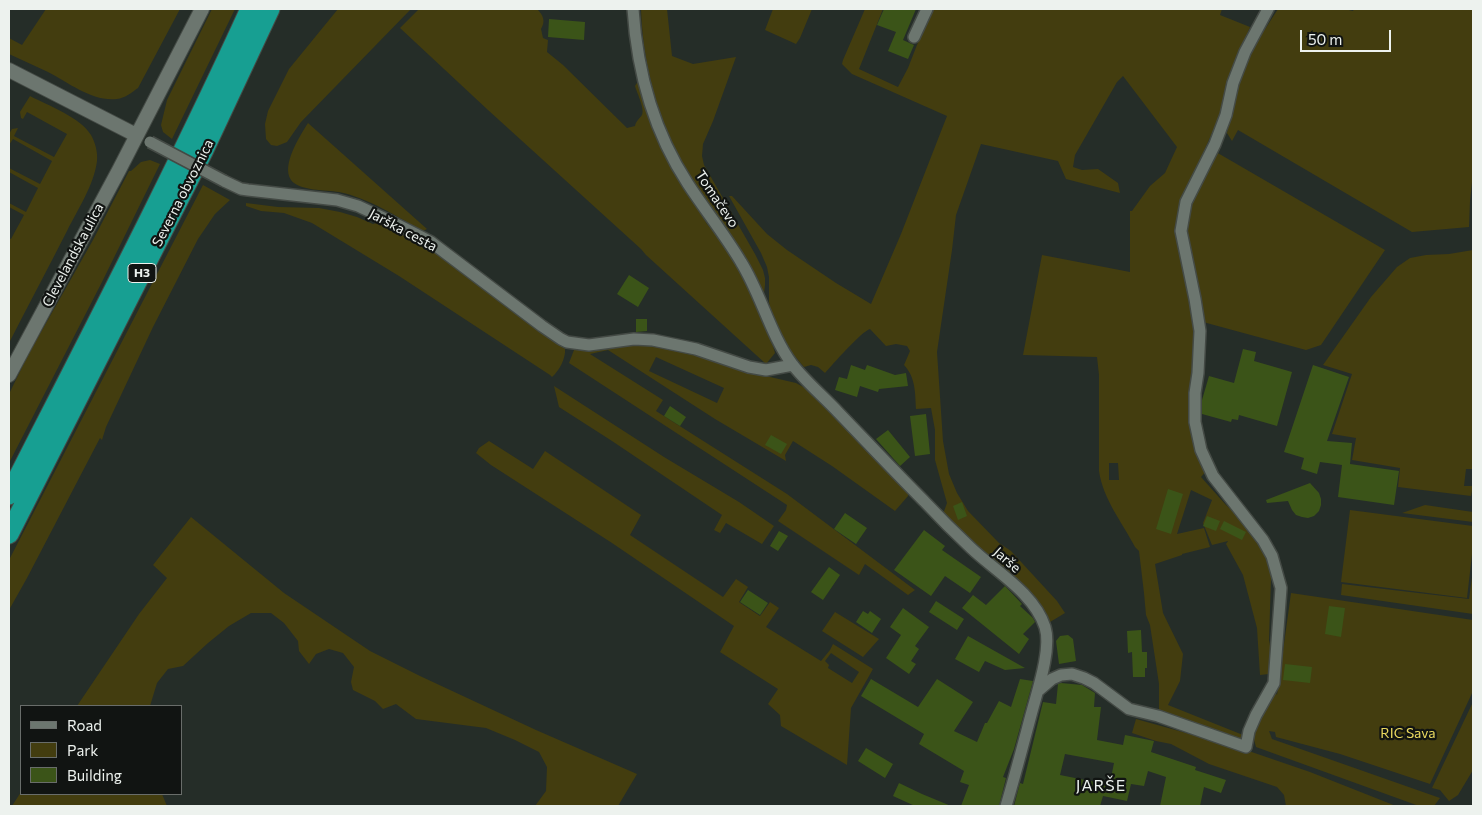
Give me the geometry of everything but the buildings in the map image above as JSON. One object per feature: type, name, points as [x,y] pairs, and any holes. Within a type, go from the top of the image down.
[{"type":"highway","name":"Severna obvoznica","points":[[9,494],[175,166],[250,9]]},
{"type":"highway","name":"Severna obvoznica","points":[[9,534],[203,152],[270,9]]},
{"type":"street","name":"Clevelandska ulica","points":[[9,375],[202,9]]},
{"type":"street","name":"Tomačevo","points":[[634,9],[635,32],[641,62],[653,113],[663,139],[686,182],[754,284],[774,331],[793,365],[815,388]]},
{"type":"street","points":[[914,37],[927,9]]},
{"type":"street","points":[[1038,690],[1052,679],[1061,675],[1072,674],[1094,684],[1129,709],[1158,716],[1246,747],[1249,731],[1274,683],[1281,588],[1272,556],[1263,540],[1213,476],[1201,450],[1195,422],[1195,393],[1200,331],[1181,231],[1186,202],[1215,144],[1226,114],[1233,83],[1245,52],[1266,13]]},
{"type":"street","name":"Jarška cesta","points":[[9,70],[240,189],[337,200],[358,206],[390,221],[431,242],[542,326],[568,342],[589,345],[634,339],[652,340],[696,349],[737,364],[758,369],[766,370],[793,365]]},
{"type":"street","name":"Jarše","points":[[815,388],[971,549],[1031,601],[1046,628],[1046,646],[1038,690],[1006,806]]},
{"type":"green space","points":[[46,9],[180,9],[138,88],[123,98],[108,99],[99,98],[81,91],[48,72],[9,54],[9,38],[22,45]]},
{"type":"green space","points":[[212,9],[235,9],[172,139],[163,132],[161,125],[167,100]]},
{"type":"green space","points":[[338,9],[411,9],[301,122],[287,142],[277,146],[271,145],[266,139],[265,124],[268,111],[289,69]]},
{"type":"green space","points":[[419,9],[537,9],[543,18],[541,29],[543,38],[548,40],[547,52],[563,65],[627,128],[635,126],[643,112],[635,86],[640,78],[676,174],[707,224],[722,242],[742,273],[775,353],[766,364],[400,28]]},
{"type":"green space","points":[[641,9],[667,9],[672,56],[693,64],[736,57],[703,144],[702,156],[704,165],[763,270],[765,278],[764,293],[740,251],[696,186],[673,145],[656,101],[650,79]]},
{"type":"green space","points":[[773,9],[812,9],[796,44],[765,30]]},
{"type":"green space","points":[[865,9],[883,9],[859,69],[898,87],[908,68],[931,9],[1222,9],[1220,15],[1250,27],[1227,83],[1220,115],[1184,196],[1178,222],[1197,335],[1191,391],[1207,470],[1201,477],[1260,539],[1274,576],[1271,578],[1269,640],[1272,656],[1269,674],[1260,675],[1257,628],[1243,575],[1226,544],[1228,541],[1212,545],[1203,523],[1212,500],[1191,490],[1177,534],[1204,528],[1210,547],[1182,554],[1155,564],[1163,613],[1183,654],[1180,681],[1168,705],[1243,735],[1240,743],[1159,715],[1159,684],[1150,625],[1146,615],[1139,551],[1104,491],[1099,471],[1099,375],[1097,357],[1023,355],[1042,255],[1130,272],[1130,211],[1132,211],[1150,186],[1165,173],[1177,147],[1123,76],[1117,82],[1075,155],[1073,167],[1082,170],[1098,169],[1118,183],[1120,193],[1066,179],[1058,161],[981,144],[956,215],[937,352],[943,441],[949,474],[957,493],[968,511],[999,543],[1011,551],[1057,601],[1065,613],[1050,622],[1041,605],[1034,597],[943,514],[947,503],[935,460],[935,430],[931,408],[916,409],[913,380],[904,365],[910,351],[907,346],[896,344],[886,346],[870,329],[854,342],[825,373],[818,367],[811,365],[804,367],[792,353],[772,317],[767,267],[729,196],[732,196],[767,234],[787,250],[871,304],[901,234],[947,116],[852,74],[842,64]],"holes":[[[1109,463],[1118,463],[1119,480],[1109,480]]]},
{"type":"green space","points":[[1278,9],[1344,9],[1353,11],[1354,9],[1473,9],[1473,173],[1469,227],[1412,232],[1238,130],[1232,141],[1227,133],[1237,83],[1249,54]]},
{"type":"green space","points":[[30,96],[64,112],[80,123],[91,135],[95,144],[97,161],[93,179],[85,197],[9,343],[9,238],[11,239],[24,215],[9,207],[9,203],[26,212],[38,188],[9,172],[9,168],[40,184],[52,161],[13,139],[9,145],[9,134],[12,129],[18,128],[14,136],[54,157],[67,134],[27,112],[23,119],[21,118],[20,112]]},
{"type":"green space","points":[[308,123],[427,229],[423,231],[382,208],[350,195],[306,188],[295,184],[291,180],[288,167],[296,143]]},
{"type":"green space","points":[[1216,152],[1385,250],[1321,345],[1306,350],[1203,322],[1185,234],[1191,201]]},
{"type":"green space","points":[[150,160],[160,164],[9,463],[9,394],[28,355],[93,240],[129,171],[141,162]]},
{"type":"green space","points":[[203,185],[230,200],[215,214],[198,239],[153,327],[106,427],[102,440],[100,438],[9,610],[9,560]]},
{"type":"green space","points":[[246,203],[278,207],[319,208],[340,212],[373,224],[391,227],[427,245],[565,349],[562,364],[552,377],[399,276],[312,223],[284,213],[261,211],[246,206]]},
{"type":"green space","points":[[1473,250],[1473,469],[1466,469],[1464,486],[1473,486],[1471,496],[1398,487],[1400,468],[1352,460],[1356,438],[1332,434],[1352,374],[1323,365],[1371,297],[1397,267],[1410,258]]},
{"type":"green space","points":[[638,342],[697,355],[740,370],[796,383],[807,389],[855,435],[864,449],[869,450],[908,490],[908,496],[895,511],[793,441],[785,455],[786,461],[715,419],[608,350],[590,354],[663,400],[656,411],[787,494],[915,590],[908,595],[865,564],[859,575],[778,521],[786,510],[787,505],[569,363],[574,350]],"holes":[[[656,357],[724,388],[717,403],[649,371]]]},
{"type":"green space","points":[[554,386],[774,526],[762,544],[726,523],[720,533],[714,530],[722,515],[559,407]]},
{"type":"green space","points":[[489,441],[533,469],[545,451],[641,515],[630,535],[723,597],[736,579],[748,587],[739,602],[760,616],[770,602],[779,608],[766,627],[821,661],[833,644],[873,669],[851,708],[847,765],[781,726],[780,715],[768,704],[778,689],[720,652],[734,626],[612,543],[491,465],[476,453],[479,448]],"holes":[[[831,653],[859,672],[852,683],[828,668],[829,665],[825,661]]]},
{"type":"green space","points":[[1425,505],[1473,512],[1473,522],[1402,513]]},
{"type":"green space","points":[[1350,510],[1473,526],[1473,546],[1467,598],[1341,582]]},
{"type":"green space","points":[[191,517],[284,593],[370,651],[536,730],[637,774],[618,806],[535,806],[546,791],[547,767],[539,752],[486,728],[416,719],[396,704],[383,709],[375,701],[353,690],[351,682],[354,667],[343,653],[329,649],[316,654],[309,664],[299,651],[298,641],[284,623],[271,613],[251,613],[229,626],[183,666],[168,669],[157,683],[150,705],[78,705],[139,614],[167,578],[153,565]]},
{"type":"green space","points":[[1473,570],[1473,614],[1341,595],[1342,584],[1469,599]]},
{"type":"green space","name":"RIC Sava","points":[[1291,593],[1473,620],[1473,691],[1430,784],[1340,754],[1276,737],[1275,732],[1269,731],[1272,739],[1440,798],[1434,806],[1419,806],[1256,747],[1253,736],[1255,725],[1275,691],[1277,695]]},
{"type":"green space","points":[[835,612],[879,639],[863,657],[822,631]]},
{"type":"green space","points":[[1473,702],[1473,770],[1458,795],[1449,801],[1440,790],[1432,788]]},
{"type":"green space","points":[[1136,719],[1240,748],[1310,772],[1396,806],[1286,806],[1284,795],[1277,787],[1209,764],[1171,744],[1132,733]]},
{"type":"green space","points":[[20,794],[162,795],[167,806],[12,806]]},
{"type":"district","name":"JARŠE","points":[[1101,786]]}]
